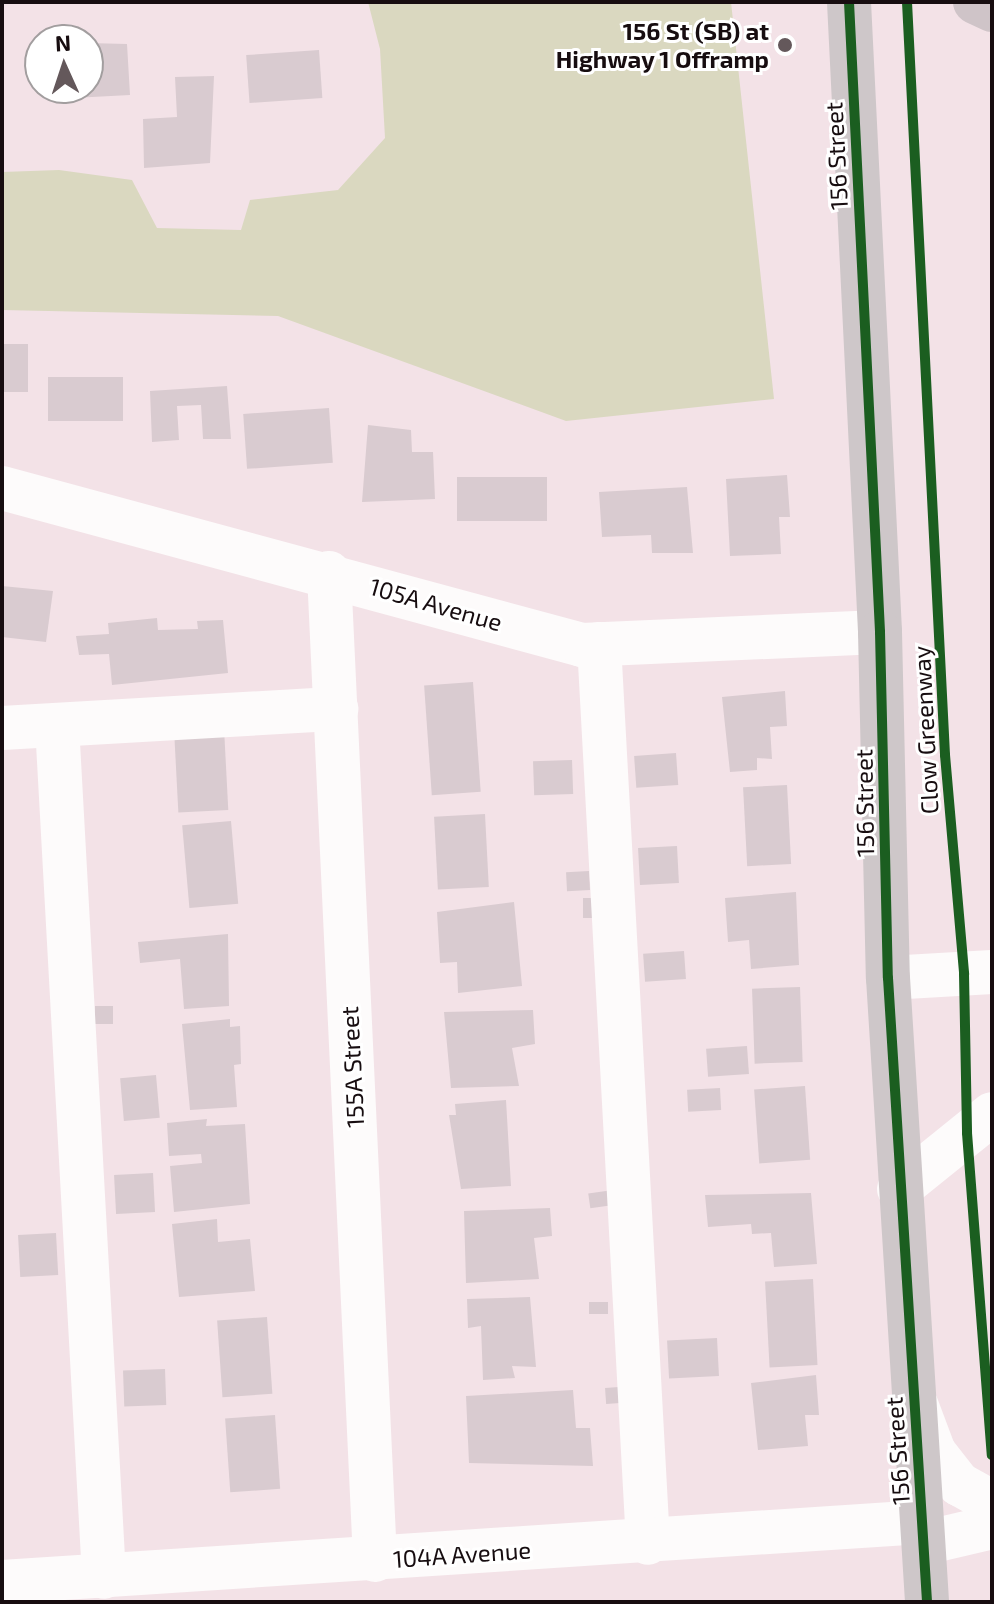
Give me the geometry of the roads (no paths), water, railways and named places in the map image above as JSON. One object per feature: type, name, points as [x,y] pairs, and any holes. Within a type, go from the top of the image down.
[{"type":"highway","points":[[975,2],[992,10]]},
{"type":"main road","name":"156 Street","points":[[849,2],[880,632],[888,978],[927,1602]]},
{"type":"street","name":"105A Avenue","points":[[2,488],[329,573],[582,645],[880,632]]},
{"type":"street","name":"155A Street","points":[[329,573],[375,1560]]},
{"type":"street","points":[[599,644],[648,1543]]},
{"type":"street","points":[[2,728],[336,709]]},
{"type":"street","points":[[57,725],[104,1577]]},
{"type":"street","points":[[888,978],[992,972]]},
{"type":"street","points":[[899,1189],[992,1114]]},
{"type":"street","points":[[913,1393],[934,1452],[959,1484],[992,1502]]},
{"type":"street","name":"104A Avenue","points":[[2,1582],[648,1543],[992,1527]]},
{"type":"place","name":"156 St (SB) at Highway 1 Offramp","points":[[785,45]]}]
